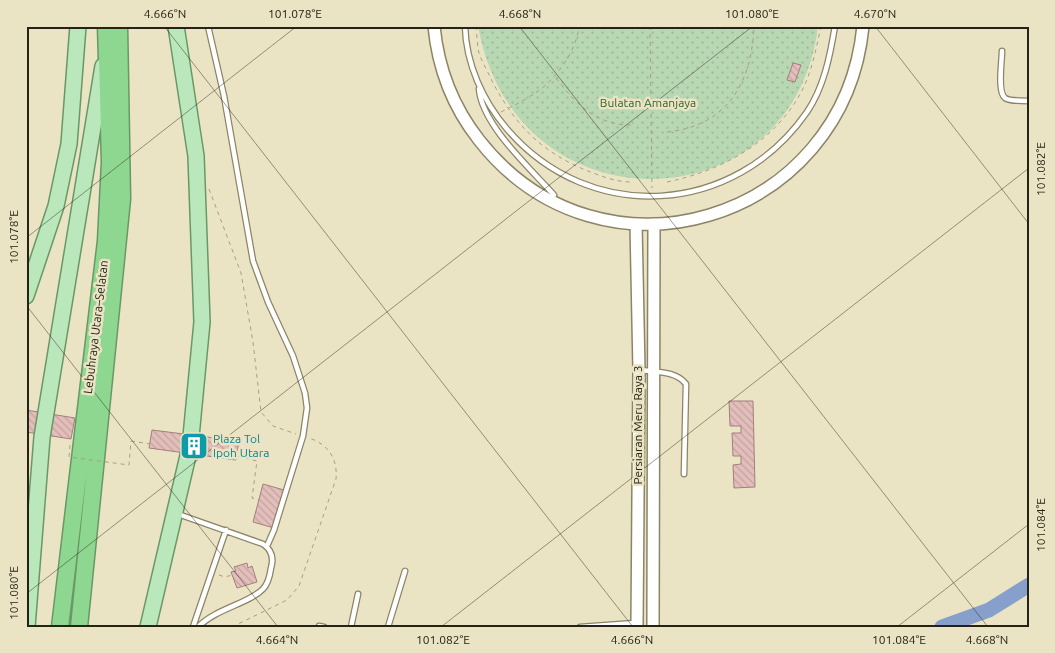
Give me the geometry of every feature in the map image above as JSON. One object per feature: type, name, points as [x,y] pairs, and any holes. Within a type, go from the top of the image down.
[{"type":"highway","name":"Lebuhraya Utara–Selatan","points":[[60,627],[106,241],[110,162],[111,30]]},
{"type":"highway","name":"Lebuhraya Utara–Selatan","points":[[79,627],[122,199],[111,30]]},
{"type":"main road","points":[[26,296],[56,206],[70,144],[78,26]]},
{"type":"main road","points":[[148,627],[190,447],[202,322],[196,156],[176,26]]},
{"type":"main road","points":[[27,627],[42,437],[111,30]]},
{"type":"street","points":[[434,26],[443,73],[454,101],[470,128],[489,152],[511,174],[536,192],[563,206],[599,218],[636,224],[683,222],[722,212],[766,190],[790,172],[811,152],[829,128],[844,102],[854,74],[863,26]]},
{"type":"street","name":"Persiaran Meru Raya 3","points":[[636,224],[639,370],[637,625]]},
{"type":"street","name":"Persiaran Meru Raya 3","points":[[653,627],[654,224]]},
{"type":"lane","points":[[208,26],[224,96],[252,261],[268,302],[293,356],[305,393],[307,408],[303,436],[274,530],[267,546]]},
{"type":"lane","points":[[465,26],[465,41],[479,86],[495,115],[522,146],[560,174],[605,192],[652,198],[698,191],[724,181],[741,174],[778,147],[808,111],[827,69],[835,26]]},
{"type":"lane","points":[[1002,51],[1000,91],[1004,98],[1029,101]]},
{"type":"lane","points":[[479,86],[480,100],[499,132],[563,206]]},
{"type":"lane","points":[[639,370],[675,375],[686,384],[684,474]]},
{"type":"lane","points":[[174,513],[267,546],[271,553],[272,564],[264,587],[257,594],[211,616],[198,627]]},
{"type":"lane","points":[[193,627],[226,530]]},
{"type":"lane","points":[[388,627],[405,571]]},
{"type":"lane","points":[[351,627],[358,594]]},
{"type":"lane","points":[[580,627],[637,625]]},
{"type":"path","points":[[476,26],[479,53],[507,109],[526,131],[551,153],[599,176],[631,182]]},
{"type":"path","points":[[495,115],[540,92],[556,77],[571,52],[579,26]]},
{"type":"path","points":[[650,26],[652,198]]},
{"type":"path","points":[[666,132],[698,126],[715,116],[734,97],[748,71],[753,46],[754,26]]},
{"type":"path","points":[[667,182],[694,176],[746,152],[780,122],[806,83],[821,26]]},
{"type":"path","points":[[556,77],[582,108],[601,120],[630,125]]},
{"type":"path","points":[[207,183],[241,273],[253,342],[261,412],[273,426],[317,440],[326,447],[337,467],[336,479],[299,586],[287,600],[232,627]]},
{"type":"path","points":[[70,445],[69,457],[129,465],[131,441],[150,444]]},
{"type":"path","points":[[237,456],[257,460],[252,498],[259,500]]},
{"type":"path","points":[[225,577],[232,574]]},
{"type":"green space","name":"Bulatan Amanjaya","points":[[478,26],[818,26],[798,92],[760,140],[710,169],[653,179],[596,170],[543,142],[502,94]]},
{"type":"building","points":[[793,63],[801,65],[795,82],[787,80]]},
{"type":"building","points":[[729,401],[753,401],[755,487],[734,488],[733,465],[741,464],[741,456],[733,456],[732,433],[741,433],[741,426],[730,426]]},
{"type":"building","points":[[26,410],[75,418],[71,439],[26,432]]},
{"type":"building","name":"Plaza Tol Ipoh Utara","points":[[152,430],[239,441],[236,460],[149,448]]},
{"type":"building","points":[[263,484],[284,490],[274,528],[253,522]]},
{"type":"building","points":[[247,563],[248,568],[252,566],[257,582],[237,588],[231,572],[236,571],[234,567]]},
{"type":"waterway","points":[[942,627],[989,610],[1029,585]]},
{"type":"place","name":"Plaza Tol Ipoh Utara","points":[[194,446]]}]
